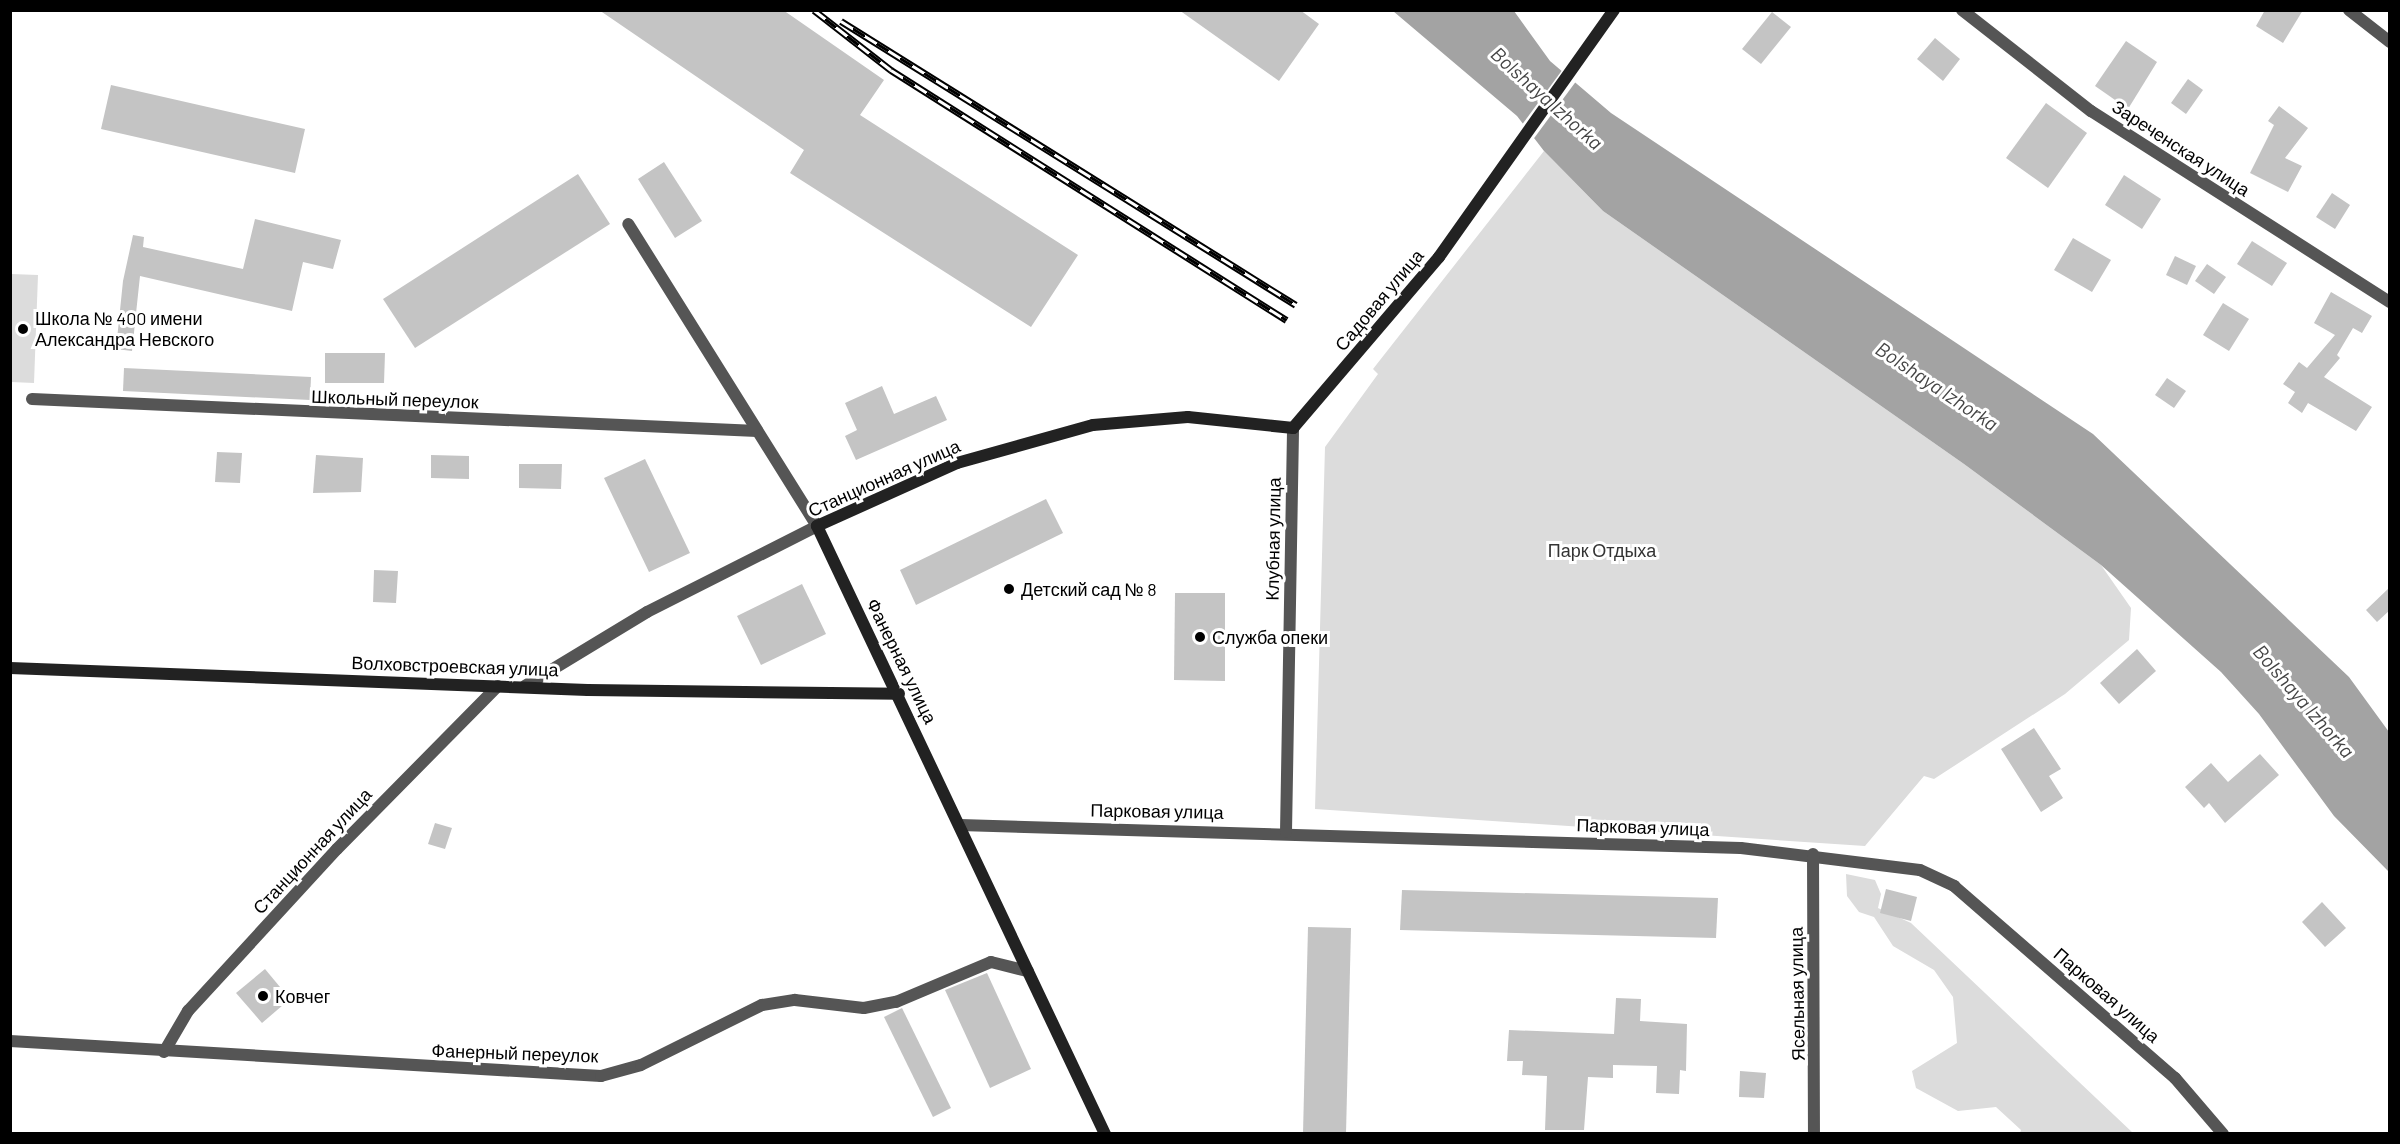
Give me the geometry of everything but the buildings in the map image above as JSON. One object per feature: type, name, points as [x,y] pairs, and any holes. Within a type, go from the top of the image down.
[{"type":"street","name":"Садовая улица","points":[[1293,428],[1419,282],[1598,37],[1614,10]]},
{"type":"street","name":"Зареченская улица","points":[[1962,10],[2091,111],[2390,302]]},
{"type":"street","points":[[2349,10],[2390,42]]},
{"type":"street","name":"Фанерная улица","points":[[628,225],[817,526],[899,694],[1105,1134]]},
{"type":"street","name":"Школьный переулок","points":[[32,399],[757,432]]},
{"type":"street","name":"Станционная улица","points":[[525,686],[647,612],[817,526],[957,464],[1093,425],[1188,417],[1293,428]]},
{"type":"street","name":"Клубная улица","points":[[1286,832],[1293,428]]},
{"type":"street","name":"Волховстроевская улица","points":[[10,668],[498,686],[899,694]]},
{"type":"street","name":"Станционная улица","points":[[164,1052],[188,1011],[337,849],[498,686]]},
{"type":"street","name":"Парковая улица","points":[[960,825],[1286,832],[1741,848],[1813,855],[1920,870],[1954,886],[2175,1078],[2223,1134]]},
{"type":"street","name":"Ясельная улица","points":[[1813,855],[1814,1134]]},
{"type":"street","name":"Фанерный переулок","points":[[10,1041],[164,1052],[601,1076],[641,1065],[762,1005],[795,1000],[864,1008],[896,1002],[991,962],[1029,971]]},
{"type":"green space","name":"Парк Отдыха","points":[[1544,151],[1603,211],[1964,464],[2101,565],[2131,608],[2129,640],[2065,694],[1934,779],[1924,776],[1865,846],[1315,809],[1325,447],[1378,374],[1373,369]]},
{"type":"green space","points":[[11,274],[38,275],[34,383],[11,382]]},
{"type":"green space","points":[[1846,874],[1875,880],[1881,894],[1878,908],[1911,923],[2133,1133],[2020,1133],[2021,1130],[1996,1107],[1958,1111],[1916,1088],[1912,1071],[1957,1043],[1953,997],[1934,970],[1893,946],[1874,917],[1859,912],[1847,896]]},
{"type":"water","name":"Bolshaya Izhorka","points":[[1393,11],[1514,11],[1550,61],[1611,113],[2093,434],[2349,677],[2389,732],[2389,872],[2334,816],[2259,714],[2221,672],[2101,565],[1964,464],[1603,211],[1544,151],[1517,116]]},
{"type":"pier","points":[[1563,69],[1577,80],[1532,141],[1521,126]]},
{"type":"railway","points":[[814,10],[891,70],[1287,320]]},
{"type":"railway","points":[[841,21],[1296,305]]},
{"type":"place","name":"Школа № 400 имени Александра Невского","points":[[23,329]]},
{"type":"place","name":"Детский сад № 8","points":[[1009,589]]},
{"type":"place","name":"Служба опеки","points":[[1200,637]]},
{"type":"place","name":"Ковчег","points":[[263,996]]}]
